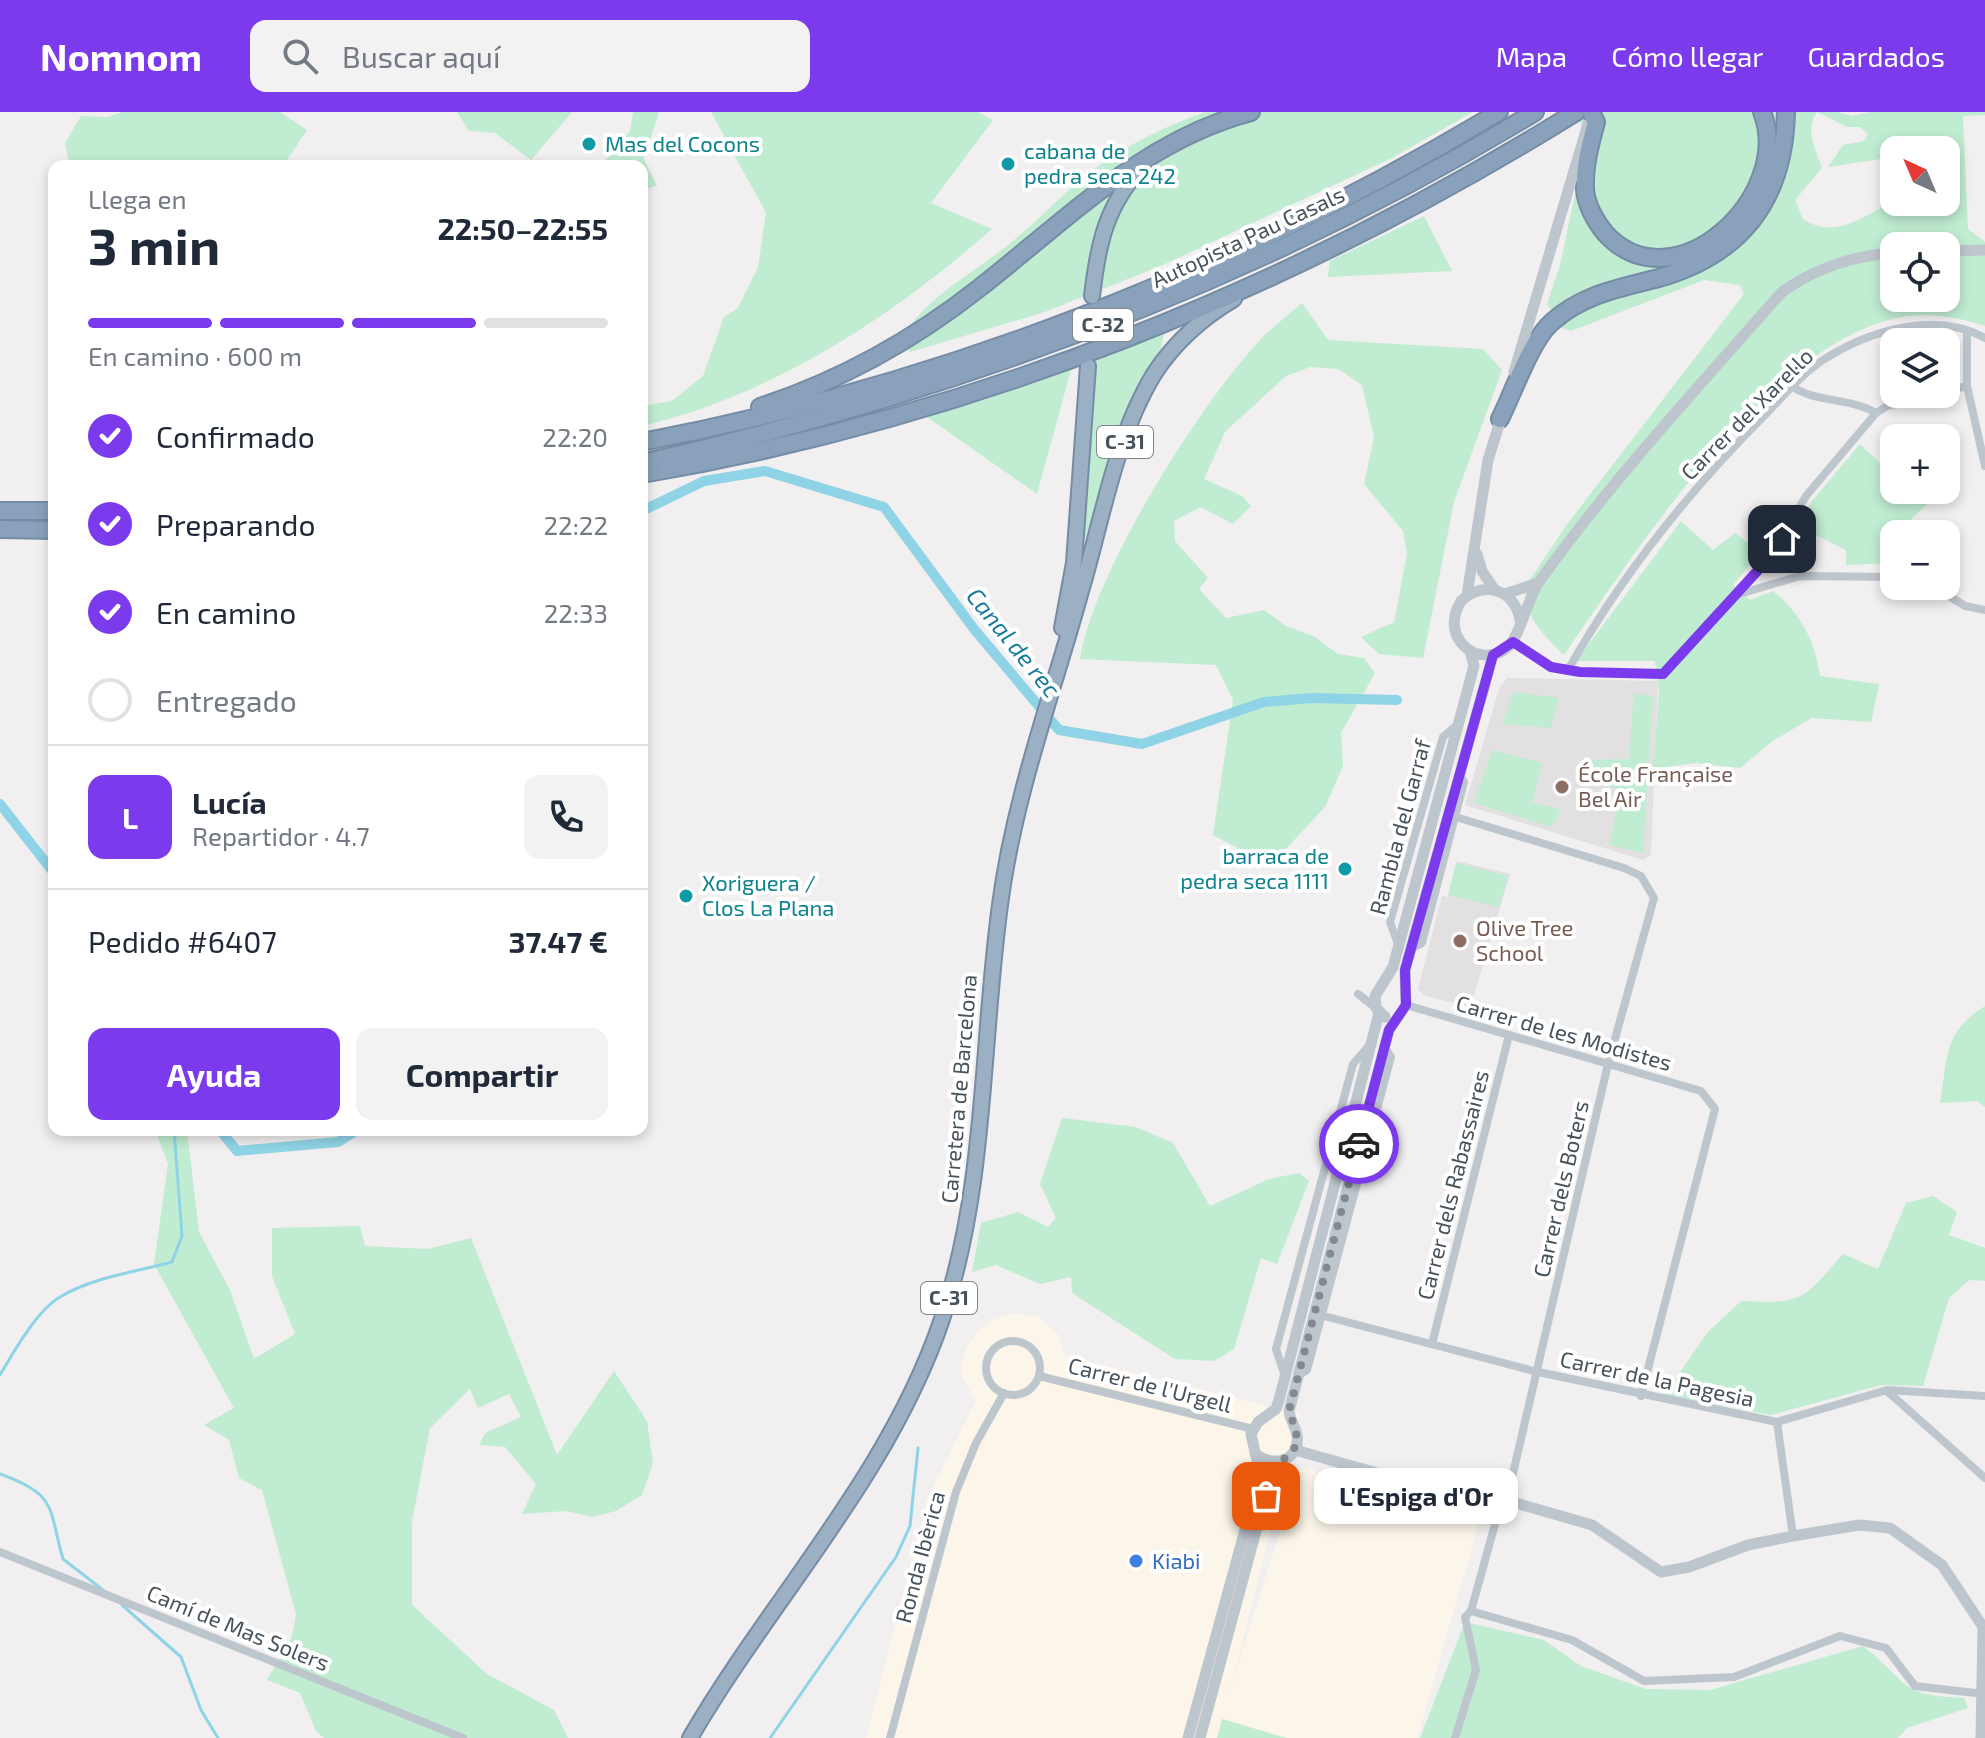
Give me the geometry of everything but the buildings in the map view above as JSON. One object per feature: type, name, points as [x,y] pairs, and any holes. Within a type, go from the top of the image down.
[{"type":"highway","points":[[648,441],[673,430],[792,396],[866,363],[949,311],[1112,182],[1176,141],[1251,112]]},
{"type":"highway","name":"Autopista Pau Casals","points":[[648,441],[838,396],[951,361],[1091,310],[1308,214],[1499,112]]},
{"type":"highway","name":"Autopista Pau Casals","points":[[648,461],[885,401],[1110,323],[1334,223],[1535,112]]},
{"type":"highway","points":[[648,473],[773,449],[955,399],[1116,342],[1275,274],[1437,193],[1576,112]]},
{"type":"highway","points":[[1591,112],[1596,118],[1585,191],[1594,218],[1610,238],[1623,247],[1660,257],[1684,254],[1709,242],[1744,209],[1757,190],[1769,146],[1762,112]]},
{"type":"highway","points":[[1500,419],[1548,325],[1564,312],[1586,298],[1692,266],[1736,239],[1757,216],[1775,182],[1782,155],[1786,112]]},
{"type":"highway","points":[[1092,296],[1100,238],[1110,210],[1136,173],[1176,141]]},
{"type":"highway","name":"C-31","points":[[1058,664],[1130,425],[1155,374],[1198,323],[1275,274]]},
{"type":"highway","name":"C-31","points":[[1058,664],[1074,563],[1088,366]]},
{"type":"highway","points":[[0,511],[48,511]]},
{"type":"highway","points":[[0,529],[48,530]]},
{"type":"highway","name":"Carretera de Barcelona","points":[[690,1738],[886,1443],[915,1386],[941,1323],[957,1273],[976,1171],[994,950],[1010,843],[1058,664]]},
{"type":"street","points":[[1591,112],[1488,460],[1467,595],[1457,609],[1454,626],[1458,639],[1470,651],[1491,659],[1513,642],[1520,620],[1539,583],[1632,467],[1782,292],[1809,273],[1880,254]]},
{"type":"street","points":[[1960,251],[1985,250]]},
{"type":"street","name":"Carrer del Xarel·lo","points":[[1568,670],[1623,582],[1701,481],[1821,361],[1857,342],[1897,327],[1930,325],[1985,338]]},
{"type":"street","points":[[1967,332],[1967,386],[1985,466]]},
{"type":"street","points":[[1960,388],[1967,386]]},
{"type":"street","points":[[1793,387],[1803,394],[1858,402],[1876,413]]},
{"type":"street","points":[[1513,642],[1551,667],[1663,674],[1772,555],[1806,496],[1876,413],[1892,408]]},
{"type":"street","points":[[1474,542],[1482,571],[1516,605],[1520,620]]},
{"type":"street","points":[[1736,595],[1800,576],[1880,577]]},
{"type":"street","points":[[1467,595],[1500,592],[1539,583]]},
{"type":"street","points":[[1955,600],[1965,606],[1985,610]]},
{"type":"street","name":"Rambla del Garraf","points":[[1381,989],[1399,945],[1474,666],[1470,651]]},
{"type":"street","name":"Rambla del Garraf","points":[[1295,1450],[1297,1436],[1290,1422],[1289,1411],[1292,1376],[1379,1045],[1403,1004],[1405,970],[1491,659]]},
{"type":"street","name":"Rambla del Garraf","points":[[1411,949],[1422,943],[1464,782],[1459,773]]},
{"type":"street","name":"Carrer dels Boters","points":[[1455,1738],[1476,1670],[1465,1617],[1471,1611],[1502,1499],[1511,1482],[1608,1064],[1654,898],[1641,876],[1624,868],[1456,817]]},
{"type":"street","points":[[1397,987],[1403,1004],[1390,1017],[1377,1011],[1374,1001],[1381,989],[1397,987]]},
{"type":"street","name":"Carrer de les Modistes","points":[[1403,1004],[1701,1091],[1710,1098],[1715,1109],[1641,1396]]},
{"type":"street","name":"Rambla del Garraf","points":[[1253,1429],[1276,1409],[1292,1376],[1307,1370],[1324,1316],[1391,1057],[1379,1045],[1377,1011]]},
{"type":"street","name":"Carrer dels Rabassaires","points":[[1432,1344],[1509,1035]]},
{"type":"street","name":"Rambla del Garraf","points":[[1292,1376],[1276,1349],[1353,1064],[1379,1045]]},
{"type":"street","name":"Carrer de la Pagesia","points":[[1324,1316],[1538,1372],[1777,1422],[1887,1390],[1985,1396]]},
{"type":"street","points":[[1009,1341],[1027,1345],[1038,1358],[1039,1376],[1021,1394],[1004,1393],[990,1382],[986,1374],[988,1356],[1009,1341]]},
{"type":"street","name":"Carrer de l'Urgell","points":[[1039,1376],[1253,1429]]},
{"type":"street","points":[[1887,1390],[1985,1478]]},
{"type":"street","name":"Ronda Ibèrica","points":[[890,1738],[956,1492],[976,1443],[1004,1393]]},
{"type":"street","points":[[1265,1417],[1280,1416],[1290,1422]]},
{"type":"street","points":[[1777,1422],[1793,1536]]},
{"type":"street","points":[[1188,1738],[1254,1497],[1253,1429]]},
{"type":"street","points":[[1200,1738],[1272,1472],[1295,1450],[1452,1494],[1502,1499],[1592,1525],[1661,1572],[1689,1567],[1748,1545],[1793,1536],[1859,1525],[1890,1528],[1942,1565],[1983,1627],[1981,1738]]},
{"type":"street","points":[[1255,1453],[1264,1460],[1279,1462]]},
{"type":"street","name":"Camí de Mas Solers","points":[[0,1552],[463,1738]]},
{"type":"street","points":[[1471,1611],[1572,1640],[1644,1681],[1734,1677],[1840,1636],[1886,1648],[1915,1686],[1982,1694]]},
{"type":"shaded area","name":"École Française Bel Air","points":[[1507,678],[1658,681],[1651,855],[1643,860],[1465,805],[1499,689]]},
{"type":"shaded area","name":"Olive Tree School","points":[[1457,861],[1510,874],[1473,999],[1465,997],[1467,1006],[1425,996],[1418,989],[1442,896],[1448,897]]},
{"type":"shaded area","points":[[1011,1313],[1038,1317],[1058,1334],[1066,1356],[1300,1414],[1229,1695],[1300,1466],[1476,1512],[1480,1520],[1417,1738],[1286,1738],[1223,1719],[1217,1738],[866,1738],[927,1500],[976,1401],[962,1376],[962,1359],[979,1331],[990,1321]]},
{"type":"green space","points":[[121,112],[280,112],[307,130],[287,160],[69,160],[65,143],[81,116],[108,117]]},
{"type":"green space","points":[[457,112],[572,112],[531,160],[495,133],[469,131]]},
{"type":"green space","points":[[633,112],[659,112],[644,160],[606,160],[630,131]]},
{"type":"green space","points":[[711,112],[978,112],[993,120],[931,203],[992,229],[914,293],[829,349],[738,395],[648,424],[648,405],[672,401],[703,376],[724,317],[738,308],[758,267],[766,213]]},
{"type":"green space","points":[[1205,112],[1473,112],[1392,158],[1163,265],[1042,313],[910,352],[903,337],[923,311],[948,288],[1013,241],[1081,179],[1140,140]]},
{"type":"green space","points":[[1578,112],[1817,112],[1837,112],[1852,116],[1869,112],[1985,112],[1985,115],[1963,116],[1968,229],[1985,242],[1985,326],[1937,316],[1889,320],[1842,340],[1795,372],[1750,413],[1706,461],[1627,563],[1564,655],[1530,614],[1527,584],[1568,523],[1744,294],[1740,285],[1704,280],[1571,331],[1562,328],[1547,304],[1560,265],[1586,143]]},
{"type":"green space","points":[[648,167],[657,186],[648,188]]},
{"type":"green space","points":[[1424,216],[1452,271],[1328,277],[1330,261]]},
{"type":"green space","points":[[1302,303],[1328,340],[1483,349],[1502,370],[1454,502],[1423,658],[1379,654],[1361,637],[1394,622],[1407,554],[1403,531],[1364,484],[1374,437],[1362,385],[1338,369],[1310,367],[1286,376],[1225,432],[1204,479],[1242,496],[1251,506],[1233,524],[1201,507],[1174,521],[1175,541],[1208,578],[1199,589],[1226,618],[1264,610],[1286,626],[1315,637],[1338,654],[1364,658],[1375,673],[1341,733],[1343,766],[1325,807],[1281,854],[1251,855],[1213,835],[1233,700],[1216,665],[1080,659],[1089,623],[1106,581],[1154,488],[1240,363],[1265,335]]},
{"type":"green space","points":[[1165,329],[1158,361],[1088,542],[1082,535],[1094,357]]},
{"type":"green space","points":[[1072,366],[1037,494],[927,417]]},
{"type":"green space","points":[[1860,444],[1880,463],[1880,504],[1928,504],[1910,520],[1880,520],[1880,564],[1846,565],[1846,550],[1797,526],[1812,501]]},
{"type":"green space","points":[[1681,521],[1713,550],[1735,533],[1760,552],[1733,585],[1750,600],[1773,591],[1783,599],[1805,628],[1820,676],[1879,684],[1871,722],[1812,718],[1774,740],[1740,768],[1695,763],[1653,769],[1659,690],[1655,661],[1576,661]]},
{"type":"green space","points":[[1514,692],[1559,698],[1551,728],[1502,724]]},
{"type":"green space","points":[[1634,694],[1653,696],[1643,853],[1610,845],[1620,790],[1579,778],[1586,760],[1629,759]]},
{"type":"green space","points":[[1492,750],[1542,763],[1532,802],[1561,810],[1552,827],[1474,803]]},
{"type":"green space","points":[[1456,863],[1508,876],[1499,907],[1448,895]]},
{"type":"green space","points":[[1985,1006],[1985,1107],[1977,1101],[1940,1103],[1946,1060],[1954,1037],[1971,1016]]},
{"type":"green space","points":[[1062,1118],[1136,1127],[1173,1143],[1210,1206],[1269,1179],[1299,1173],[1309,1181],[1277,1264],[1261,1258],[1234,1349],[1214,1361],[1175,1359],[1072,1293],[1071,1277],[1040,1284],[996,1265],[972,1272],[981,1223],[1018,1212],[1048,1227],[1056,1218],[1040,1184]]},
{"type":"green space","points":[[157,1136],[188,1136],[199,1232],[230,1290],[254,1359],[295,1334],[272,1276],[272,1228],[360,1226],[365,1246],[428,1249],[471,1238],[557,1455],[614,1371],[647,1421],[653,1463],[642,1495],[616,1511],[592,1517],[566,1511],[522,1514],[536,1484],[505,1447],[479,1445],[485,1433],[521,1417],[509,1394],[478,1408],[470,1389],[430,1428],[412,1521],[412,1605],[487,1674],[554,1710],[568,1738],[324,1738],[316,1731],[300,1693],[267,1680],[292,1636],[296,1614],[262,1490],[239,1478],[229,1440],[204,1425],[234,1408],[154,1264],[168,1164]]},
{"type":"green space","points":[[1933,1196],[1957,1212],[1949,1235],[1985,1248],[1985,1281],[1969,1280],[1949,1298],[1923,1386],[1881,1385],[1771,1415],[1664,1395],[1707,1333],[1741,1301],[1791,1300],[1801,1296],[1843,1254],[1878,1269],[1906,1203]]},
{"type":"green space","points":[[1465,1622],[1544,1640],[1581,1666],[1646,1689],[1710,1690],[1863,1646],[1906,1685],[1927,1694],[1964,1698],[1968,1708],[1907,1728],[1898,1738],[1420,1738]]},
{"type":"green space","points":[[1222,1719],[1286,1738],[1217,1738]]},
{"type":"waterway","name":"Canal de rec","points":[[648,508],[704,481],[765,471],[884,507],[974,629],[1059,730],[1142,744],[1264,702],[1312,698],[1397,700]]},
{"type":"waterway","name":"Canal de rec","points":[[0,804],[48,865]]},
{"type":"waterway","points":[[0,1375],[34,1322],[60,1297],[100,1280],[172,1262],[182,1236],[174,1136]]},
{"type":"waterway","name":"Canal de rec","points":[[225,1136],[237,1151],[338,1142],[348,1136]]},
{"type":"waterway","points":[[770,1738],[896,1557],[910,1526],[918,1448]]},
{"type":"waterway","points":[[0,1474],[41,1496],[52,1515],[63,1559],[103,1590]]},
{"type":"waterway","points":[[122,1605],[181,1657],[201,1710],[218,1738]]},
{"type":"way so far","points":[[1266,1496],[1272,1472],[1279,1462],[1293,1453],[1297,1445],[1289,1411],[1359,1144]]},
{"type":"place","name":"Mas del Cocons","points":[[589,144]]},
{"type":"place","name":"cabana de pedra seca 242","points":[[1008,164]]},
{"type":"place","name":"École Française Bel Air","points":[[1562,787]]},
{"type":"place","name":"barraca de pedra seca 1111","points":[[1345,869]]},
{"type":"place","name":"Xoriguera / Clos La Plana","points":[[686,896]]},
{"type":"place","name":"Olive Tree School","points":[[1460,941]]},
{"type":"place","name":"L'Espiga d'Or","points":[[1266,1496]]},
{"type":"place","name":"Kiabi","points":[[1136,1561]]},
{"type":"route","points":[[1359,1144],[1389,1030],[1406,1005],[1405,970],[1488,663],[1493,655],[1513,642],[1551,667],[1580,672],[1663,674],[1670,670],[1772,555],[1782,539]]}]
